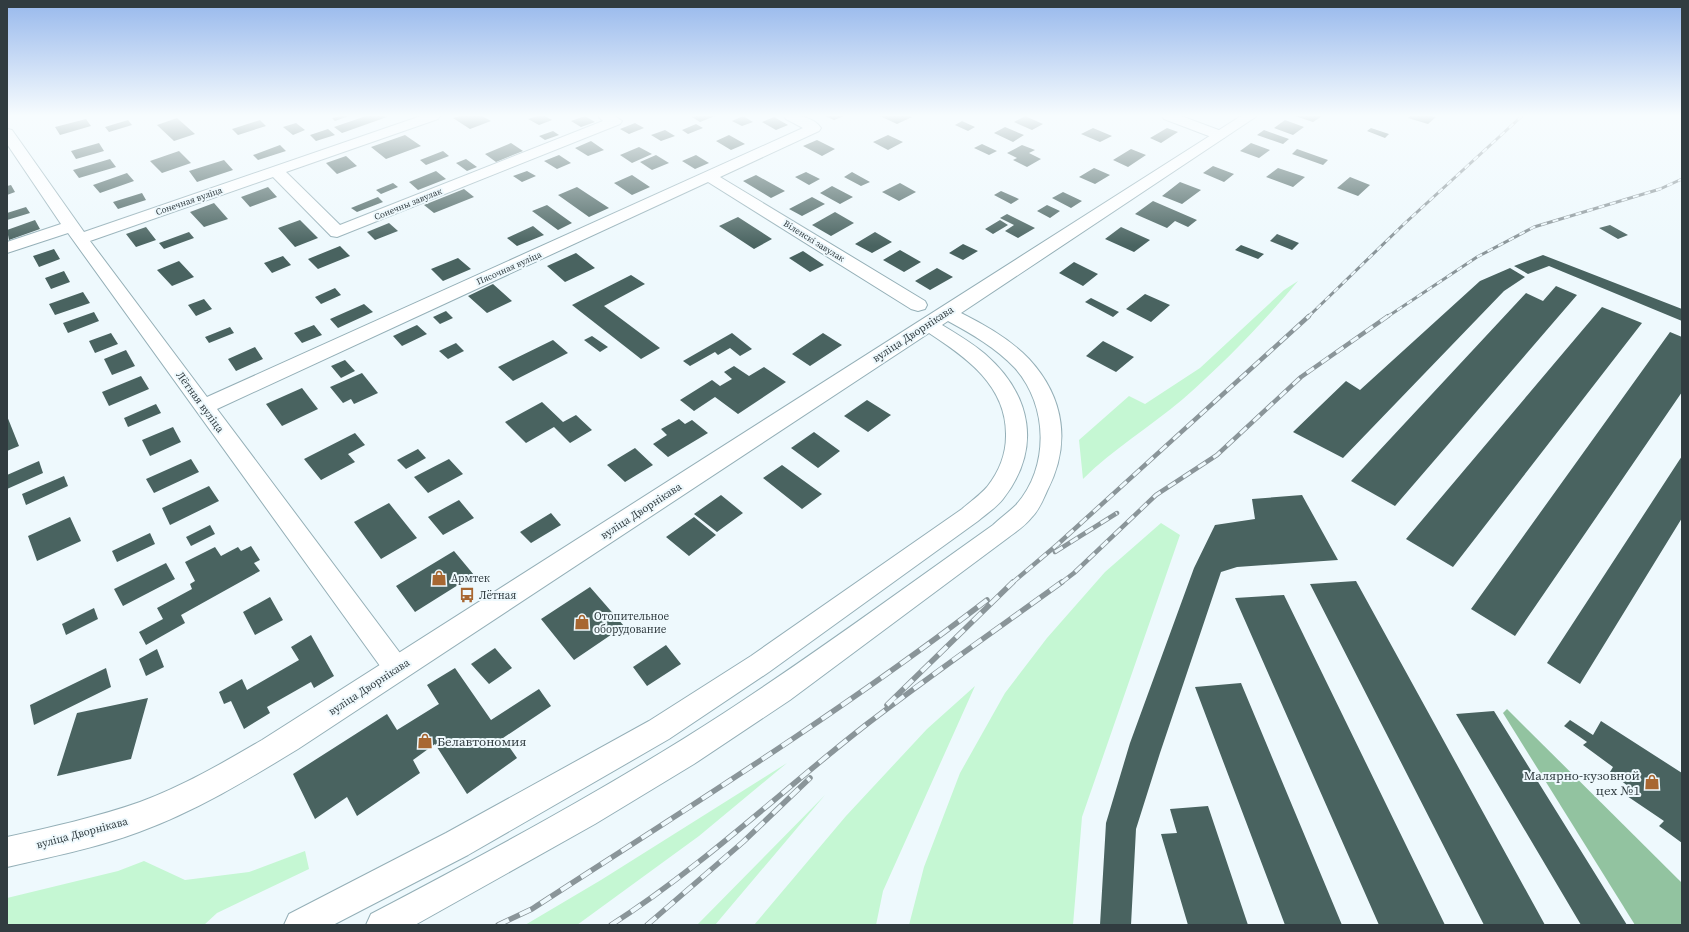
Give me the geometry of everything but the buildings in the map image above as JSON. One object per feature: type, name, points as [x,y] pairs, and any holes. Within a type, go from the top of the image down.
[{"type":"street","name":"Лётная вуліца","points":[[25,159],[76,232],[397,669]]},
{"type":"street","name":"Сонечная вуліца","points":[[7,248],[76,232],[276,171],[305,159]]},
{"type":"street","name":"Сонечны завулак","points":[[276,171],[337,232],[519,159]]},
{"type":"street","name":"Пясочная вуліца","points":[[203,406],[747,159]]},
{"type":"street","name":"вуліца Дворнікава","points":[[7,852],[117,824],[159,809],[222,779],[288,740],[397,669],[923,315],[946,312],[1183,159]]},
{"type":"street","name":"Віленскі завулак","points":[[300,925],[457,844],[659,730],[760,664],[970,515],[994,493],[1007,473],[1017,448],[1017,425],[1013,402],[1004,384],[985,364],[923,315],[710,177]]},
{"type":"street","points":[[382,925],[466,882],[587,813],[677,758],[780,691],[1001,531],[1025,510],[1040,486],[1050,464],[1052,440],[1050,422],[1041,391],[1027,370],[1007,349],[946,312]]},
{"type":"green space","points":[[1298,281],[1285,297],[1228,357],[1183,399],[1119,448],[1083,479],[1079,440],[1129,396],[1145,404],[1200,368],[1284,290]]},
{"type":"green space","points":[[1161,523],[1180,535],[1082,817],[1073,925],[909,925],[924,867],[960,773],[1005,693],[1047,638],[1105,572]]},
{"type":"green space","points":[[975,686],[883,891],[876,925],[754,925],[846,816],[927,729]]},
{"type":"green space","points":[[1507,709],[1682,883],[1682,925],[1635,925],[1503,713]]},
{"type":"green space","points":[[787,763],[699,836],[577,925],[525,925],[601,880]]},
{"type":"green space","points":[[825,795],[715,925],[697,925]]},
{"type":"green space","points":[[305,851],[309,869],[217,913],[204,925],[7,925],[7,898],[118,871],[144,861],[185,880],[249,872]]},
{"type":"railway","points":[[1308,317],[1404,224],[1474,159]]},
{"type":"railway","points":[[1387,317],[1477,257],[1534,227],[1660,189],[1682,179]]},
{"type":"railway","points":[[1012,583],[1058,544],[1309,316]]},
{"type":"railway","points":[[1061,583],[1074,573],[1156,495],[1217,455],[1301,377],[1388,316]]},
{"type":"railway","points":[[1055,552],[1117,513]]},
{"type":"railway","points":[[887,705],[1013,582]]},
{"type":"railway","points":[[611,925],[645,902],[710,853],[867,724],[1062,582]]},
{"type":"railway","points":[[498,925],[532,909],[705,797],[819,721],[987,600]]},
{"type":"railway","points":[[647,925],[743,842],[810,778]]},
{"type":"place","name":"Армтек","points":[[439,578]]},
{"type":"place","name":"Лётная","points":[[467,595]]},
{"type":"place","name":"Отопительное оборудование","points":[[582,622]]},
{"type":"place","name":"Белавтономия","points":[[425,741]]},
{"type":"place","name":"Малярно-кузовной цех №1","points":[[1652,782]]}]
